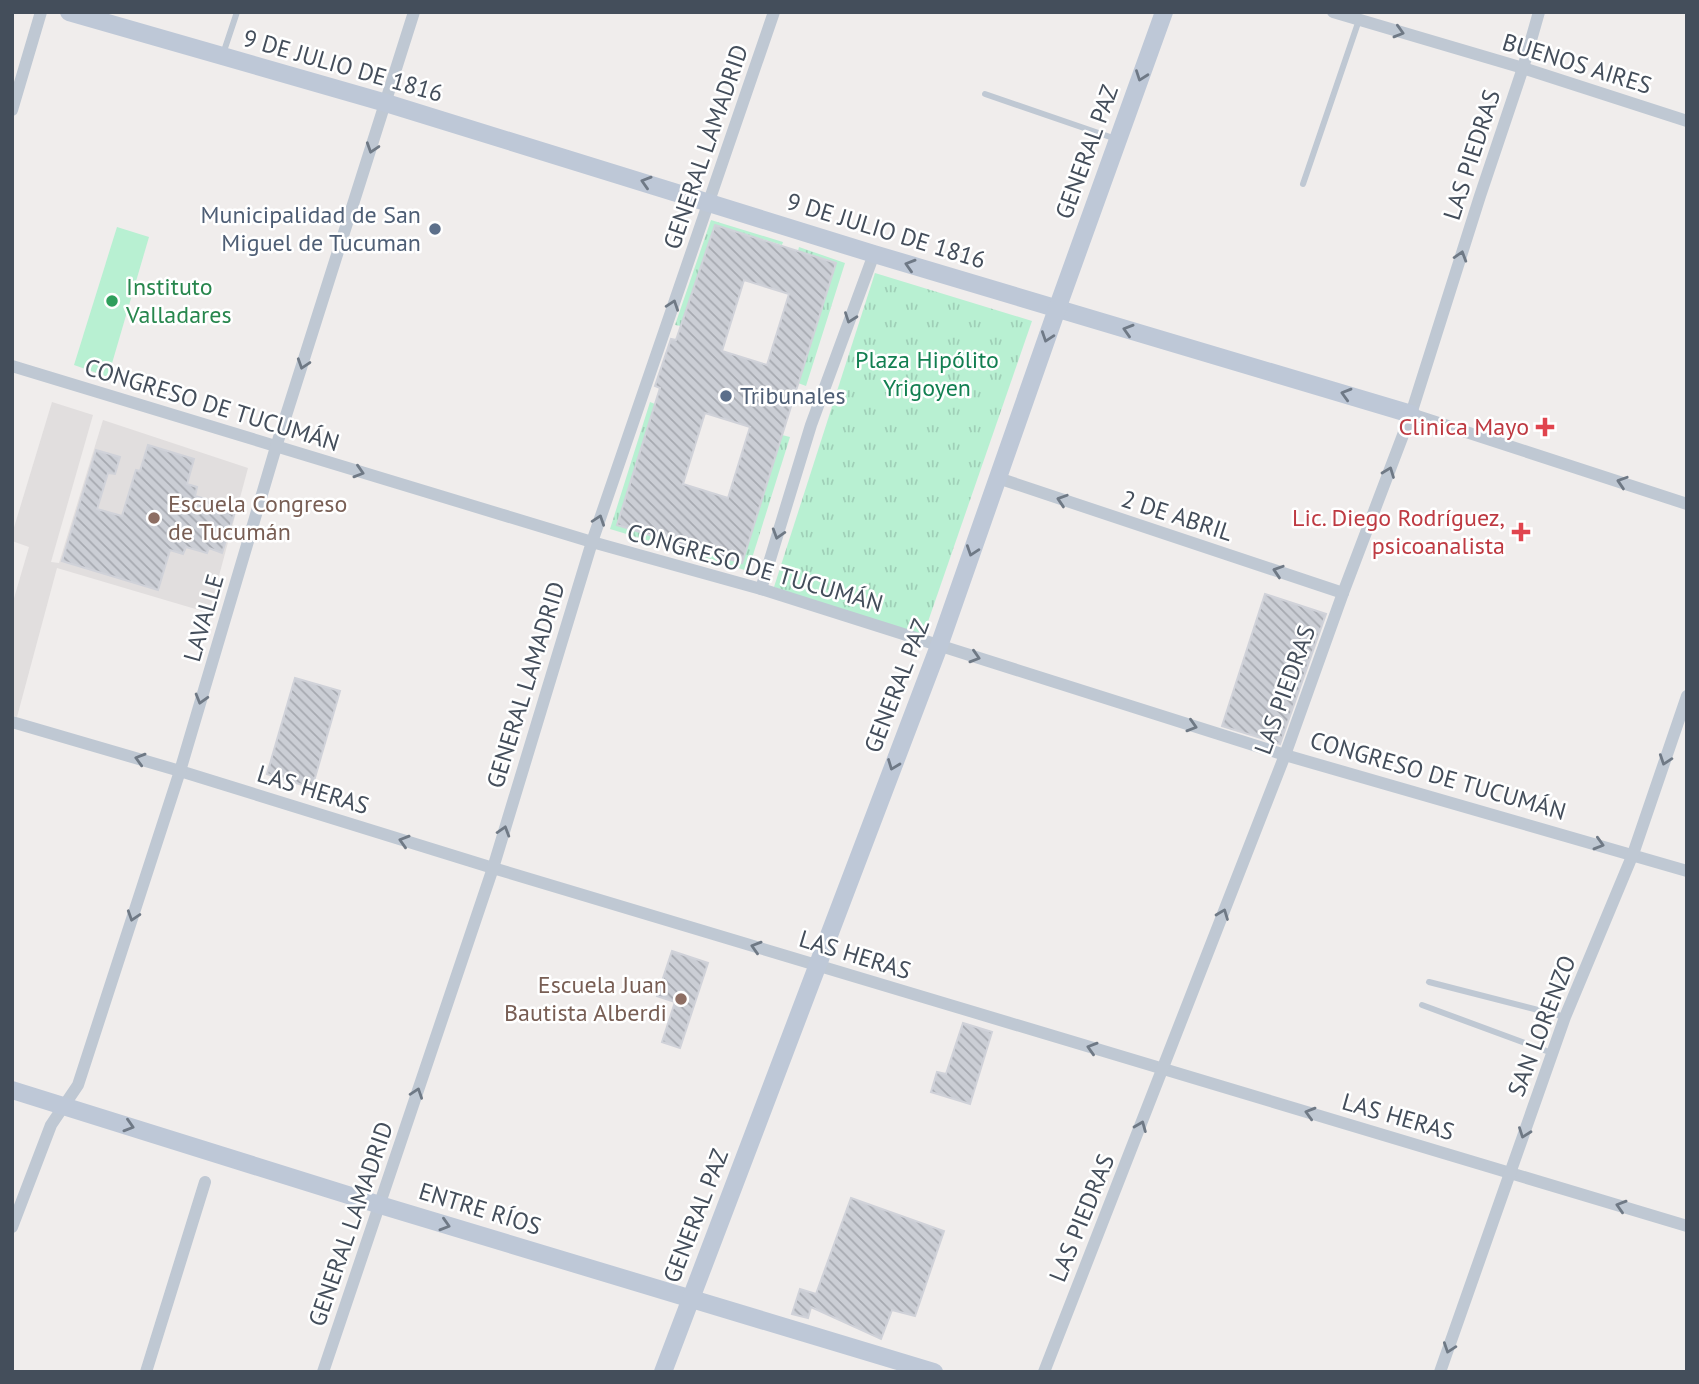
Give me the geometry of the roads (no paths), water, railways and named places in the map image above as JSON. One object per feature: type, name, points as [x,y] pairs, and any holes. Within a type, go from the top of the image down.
[{"type":"street","points":[[12,110],[41,12]]},
{"type":"street","name":"9 DE JULIO DE 1816","points":[[69,12],[386,103],[874,254],[1411,414],[1687,504]]},
{"type":"street","name":"LAVALLE","points":[[12,1227],[51,1125],[78,1085],[180,771],[276,447],[414,12]]},
{"type":"street","name":"GENERAL LAMADRID","points":[[323,1372],[493,868],[592,542],[774,12]]},
{"type":"street","name":"GENERAL PAZ","points":[[663,1372],[939,646],[1164,12]]},
{"type":"street","name":"BUENOS AIRES","points":[[1334,12],[1524,68],[1687,121]]},
{"type":"street","name":"LAS PIEDRAS","points":[[1044,1372],[1285,755],[1411,414],[1524,68],[1539,12]]},
{"type":"street","points":[[761,589],[811,425],[874,254]]},
{"type":"street","name":"CONGRESO DE TUCUMÁN","points":[[12,366],[592,542],[761,589],[1285,755],[1687,871]]},
{"type":"street","name":"2 DE ABRIL","points":[[998,478],[1343,593]]},
{"type":"street","name":"SAN LORENZO","points":[[1440,1372],[1565,1017],[1633,854],[1687,695]]},
{"type":"street","name":"LAS HERAS","points":[[12,722],[1687,1226]]},
{"type":"street","name":"ENTRE RÍOS","points":[[12,1090],[380,1205],[934,1372]]},
{"type":"street","points":[[146,1372],[205,1182]]},
{"type":"lane","points":[[222,56],[237,12]]},
{"type":"lane","points":[[1303,184],[1359,20]]},
{"type":"lane","points":[[985,94],[1118,140]]},
{"type":"lane","points":[[1429,982],[1565,1017]]},
{"type":"lane","points":[[1422,1005],[1553,1053]]},
{"type":"place","name":"Municipalidad de San Miguel de Tucuman","points":[[435,229]]},
{"type":"place","name":"Instituto Valladares","points":[[112,301]]},
{"type":"place","name":"Tribunales","points":[[726,396]]},
{"type":"place","name":"Clinica Mayo","points":[[1545,427]]},
{"type":"place","name":"Escuela Congreso de Tucumán","points":[[154,518]]},
{"type":"place","name":"Lic. Diego Rodríguez, psicoanalista","points":[[1521,532]]},
{"type":"place","name":"Escuela Juan Bautista Alberdi","points":[[681,999]]},
{"type":"park label","name":"Plaza Hipólito Yrigoyen","points":[[927,374]]}]
